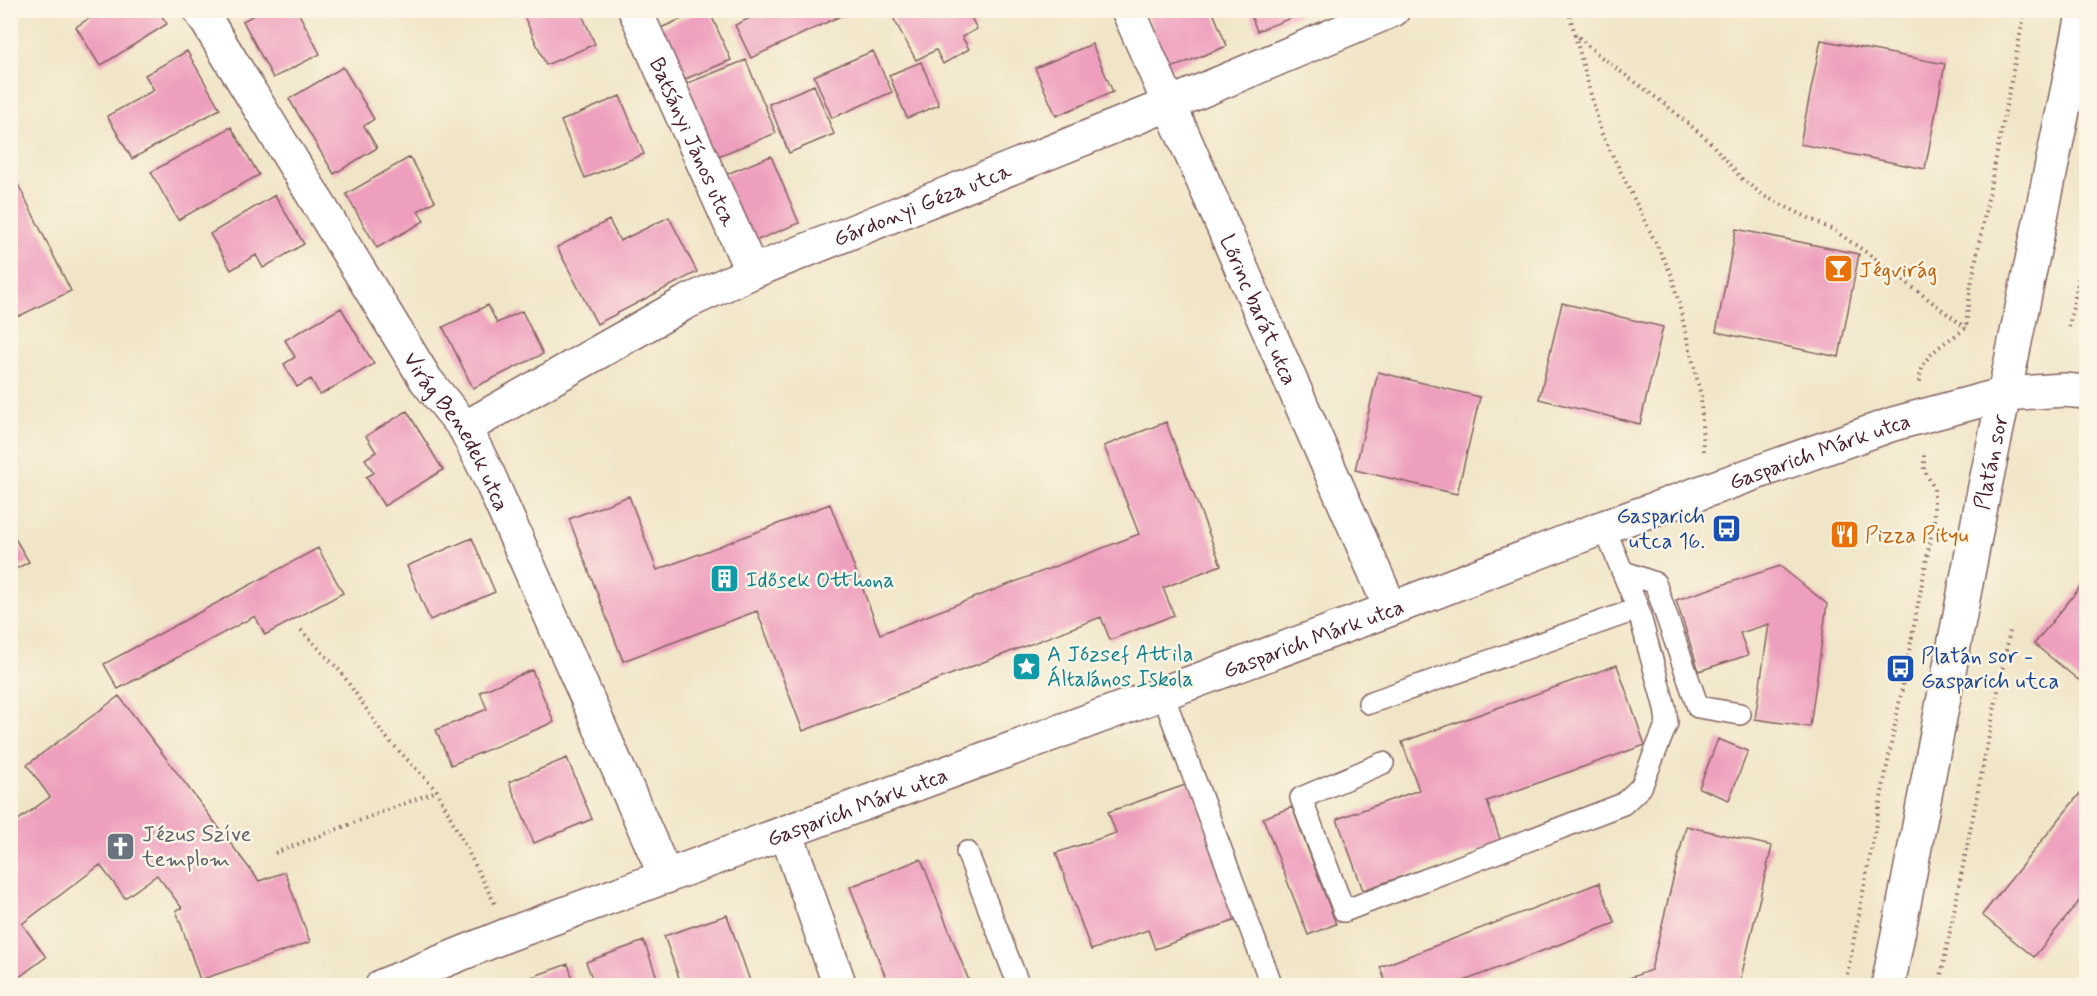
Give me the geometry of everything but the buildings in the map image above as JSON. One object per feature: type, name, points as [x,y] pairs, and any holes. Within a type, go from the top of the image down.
[{"type":"street","name":"Virág Benedek utca","points":[[200,10],[426,380],[465,428],[488,474],[666,877]]},
{"type":"street","name":"Batsányi János utca","points":[[635,10],[752,272]]},
{"type":"street","name":"Lőrinc barát utca","points":[[1128,10],[1391,609]]},
{"type":"street","name":"Gárdonyi Géza utca","points":[[465,428],[685,303],[752,272],[1170,104],[1393,10]]},
{"type":"street","name":"Platán sor","points":[[1888,986],[1983,496],[2084,10]]},
{"type":"street","name":"Gasparich Márk utca","points":[[382,986],[507,935],[1391,609],[1604,527],[1893,424],[2005,394],[2064,390],[2086,392]]},
{"type":"street","points":[[786,832],[840,986]]},
{"type":"lane","points":[[1383,763],[1301,798],[1344,911],[1623,804],[1641,787],[1667,723],[1665,708],[1638,609],[1604,527]]},
{"type":"lane","points":[[1622,571],[1655,584],[1698,707],[1740,714]]},
{"type":"lane","points":[[1369,703],[1638,609]]},
{"type":"lane","points":[[1162,692],[1272,986]]},
{"type":"lane","points":[[967,852],[1018,986]]},
{"type":"path","points":[[1568,10],[1601,132],[1672,276],[1701,395],[1704,491]]},
{"type":"path","points":[[1845,986],[1934,521],[1934,488],[1924,470],[1919,373],[1925,359],[1966,328],[1968,295],[2025,10]]},
{"type":"path","points":[[1575,34],[1709,141],[1743,180],[1766,197],[1835,231],[1966,328]]},
{"type":"path","points":[[2069,327],[2086,241]]},
{"type":"path","points":[[301,630],[341,672],[384,735],[437,791],[492,897],[507,935]]},
{"type":"path","points":[[1939,986],[2010,631]]},
{"type":"path","points":[[275,853],[437,791]]},
{"type":"place","name":"Jégvirág","points":[[1838,269]]},
{"type":"place","name":"Gasparich utca 16.","points":[[1726,528]]},
{"type":"place","name":"Pizza Pityu","points":[[1844,534]]},
{"type":"place","name":"Idősek Otthona","points":[[725,579]]},
{"type":"place","name":"A József Attila Általános Iskola","points":[[1026,666]]},
{"type":"place","name":"Platán sor - Gasparich utca","points":[[1900,668]]},
{"type":"place","name":"Jézus Szíve templom","points":[[121,846]]}]
